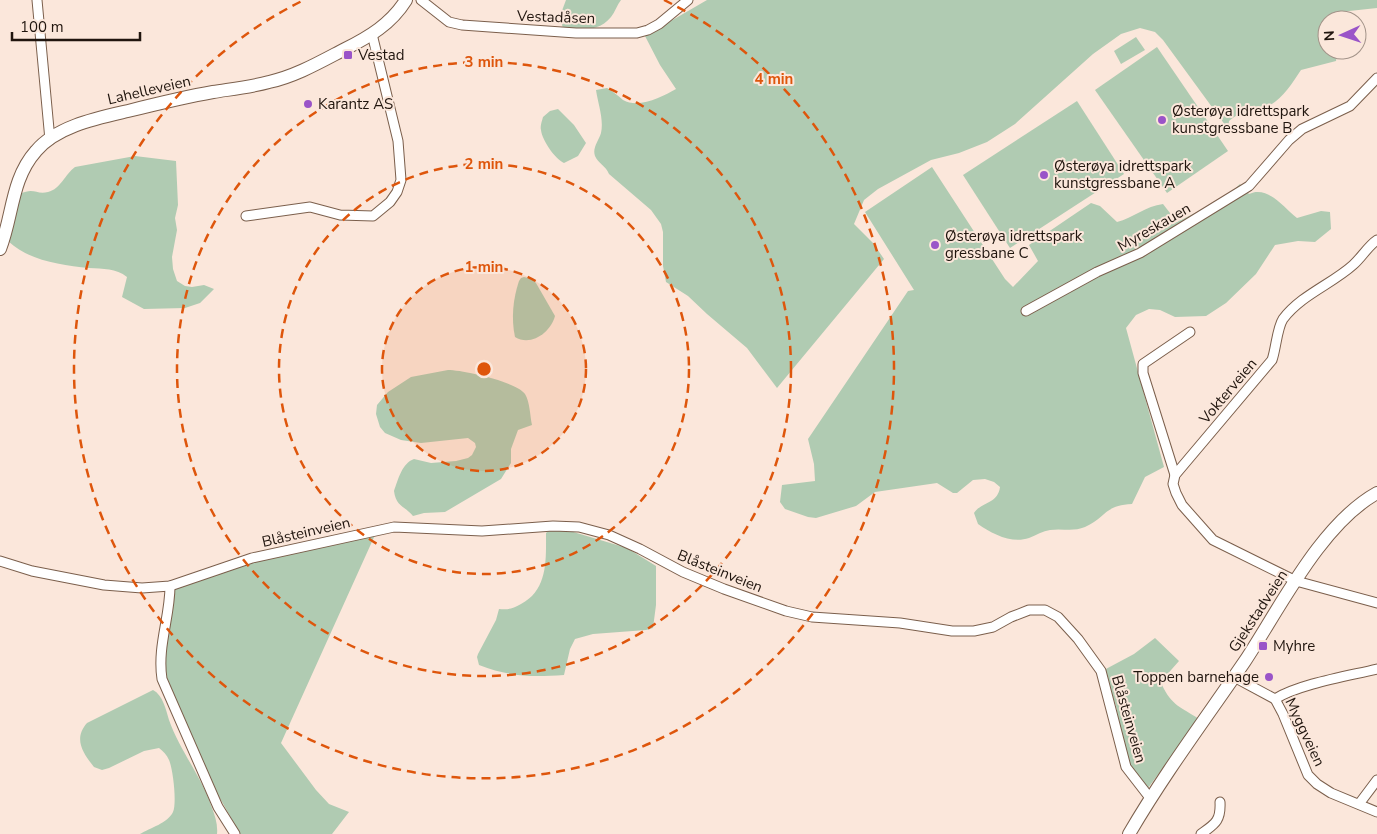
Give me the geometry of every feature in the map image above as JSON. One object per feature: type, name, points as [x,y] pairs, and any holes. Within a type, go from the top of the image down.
[{"type":"street","points":[[37,0],[50,140]]},
{"type":"street","name":"Lahelleveien","points":[[0,249],[8,226],[17,181],[30,158],[50,140],[79,124],[109,115],[179,99],[263,84],[289,76],[313,66],[372,34],[395,15],[406,0]]},
{"type":"street","name":"Vestadåsen","points":[[421,0],[449,22],[462,25],[530,31],[637,33],[659,24],[688,0]]},
{"type":"street","points":[[246,216],[310,207],[340,215],[373,216],[390,202],[397,192],[401,180],[398,141],[372,34]]},
{"type":"street","name":"Myreskauen","points":[[1026,311],[1098,272],[1140,252],[1249,186],[1289,140],[1302,129],[1350,106],[1377,78]]},
{"type":"street","name":"Vokterveien","points":[[1175,475],[1272,360],[1277,344],[1279,327],[1283,320],[1313,293],[1353,265],[1377,240]]},
{"type":"street","points":[[1190,332],[1143,364],[1143,373],[1175,475],[1173,484],[1182,505],[1213,540],[1296,581],[1377,603]]},
{"type":"street","name":"Gjekstadveien","points":[[1129,834],[1150,798],[1234,678],[1296,581],[1337,525],[1365,500],[1377,493]]},
{"type":"street","name":"Blåsteinveien","points":[[0,561],[32,571],[104,585],[142,588],[170,586],[252,558],[394,527],[482,531],[579,526],[609,535],[640,548],[683,572],[724,589],[786,611],[812,617],[900,623],[952,631],[974,631],[993,627],[1011,616],[1029,610],[1045,610],[1058,617],[1078,639],[1101,671],[1126,767],[1150,798]]},
{"type":"street","points":[[170,586],[170,599],[161,651],[162,679],[218,807],[235,834]]},
{"type":"street","points":[[1275,699],[1281,695],[1377,668]]},
{"type":"street","name":"Myggveien","points":[[1234,678],[1275,699],[1308,775],[1317,784],[1331,793],[1377,812]]},
{"type":"street","points":[[1359,804],[1377,780]]},
{"type":"street","points":[[1201,834],[1216,822],[1220,814],[1220,802]]},
{"type":"green space","points":[[566,0],[621,0],[606,22],[595,28],[576,30],[563,29],[560,16]]},
{"type":"green space","points":[[707,0],[1377,0],[1377,8],[1317,10],[1317,60],[1336,61],[1301,70],[1284,93],[1274,102],[1262,109],[1239,114],[1229,121],[1228,129],[1163,40],[1155,32],[1140,28],[1121,34],[1093,54],[1015,124],[987,142],[959,153],[931,160],[878,189],[864,200],[854,224],[873,243],[884,259],[777,388],[747,348],[688,296],[666,282],[663,266],[663,232],[661,224],[651,210],[609,174],[595,156],[595,147],[602,128],[596,90],[607,88],[623,100],[643,103],[676,89],[660,65],[645,36]]},
{"type":"green space","points":[[1136,37],[1145,50],[1121,64],[1114,51]]},
{"type":"green space","name":"Østerøya idrettspark kunstgressbane B","points":[[1157,47],[1228,151],[1167,193],[1095,90]]},
{"type":"green space","name":"Østerøya idrettspark kunstgressbane A","points":[[1077,101],[1124,174],[1010,248],[963,175]]},
{"type":"green space","points":[[558,109],[574,125],[586,143],[578,156],[564,163],[550,149],[544,139],[541,128],[543,117],[550,111]]},
{"type":"green space","points":[[135,156],[176,161],[178,205],[175,218],[177,230],[172,257],[173,269],[177,281],[185,286],[204,285],[214,289],[200,303],[185,308],[144,309],[122,297],[127,277],[123,274],[35,258],[16,248],[8,241],[20,194],[29,191],[48,192],[60,185],[68,173],[75,167]]},
{"type":"green space","points":[[932,167],[1005,279],[1013,287],[1038,261],[1029,245],[1091,203],[1100,206],[1117,222],[1151,207],[1163,204],[1177,222],[1225,198],[1240,184],[1249,194],[1256,192],[1269,195],[1297,218],[1321,211],[1330,212],[1331,229],[1315,242],[1298,241],[1275,245],[1256,274],[1226,303],[1206,316],[1175,317],[1160,310],[1149,309],[1136,315],[1126,328],[1164,467],[1145,477],[1132,504],[1110,509],[1085,527],[1072,530],[1050,530],[1023,540],[1002,537],[978,524],[974,513],[996,497],[1000,487],[994,482],[985,479],[973,480],[957,493],[953,493],[937,483],[875,492],[856,506],[816,518],[785,509],[780,502],[782,485],[815,481],[814,464],[808,439],[908,291],[914,290],[865,212]]},
{"type":"green space","points":[[524,277],[532,279],[536,283],[555,316],[553,322],[540,336],[534,339],[521,340],[515,337],[513,309],[519,281]]},
{"type":"green space","points":[[448,370],[501,381],[520,390],[525,394],[528,401],[532,425],[518,430],[511,449],[511,463],[501,479],[445,512],[424,513],[413,516],[399,503],[394,491],[406,464],[414,459],[431,463],[468,458],[476,447],[475,443],[468,438],[421,443],[401,440],[385,433],[380,427],[376,414],[377,405],[388,392],[411,377]]},
{"type":"green space","points":[[549,530],[570,531],[627,548],[656,566],[656,605],[653,628],[593,634],[575,639],[570,649],[564,675],[521,675],[501,672],[479,665],[478,654],[496,620],[499,609],[510,609],[521,604],[530,598],[541,583],[546,554],[546,533]]},
{"type":"green space","points":[[375,535],[281,743],[316,790],[329,804],[349,812],[332,834],[240,834],[212,784],[178,711],[164,671],[163,658],[174,589],[223,571],[265,559]]},
{"type":"green space","points":[[1155,638],[1179,661],[1164,678],[1162,685],[1169,697],[1177,705],[1199,719],[1148,788],[1134,776],[1126,760],[1116,706],[1104,670],[1134,654]]},
{"type":"green space","points":[[153,690],[162,699],[179,742],[208,797],[216,821],[217,834],[140,834],[171,816],[174,808],[174,786],[170,764],[166,755],[159,748],[144,751],[102,770],[94,767],[83,751],[80,740],[87,723]]},
{"type":"place","name":"Vestad","points":[[348,55]]},
{"type":"place","name":"Karantz AS","points":[[308,104]]},
{"type":"place","name":"Østerøya idrettspark kunstgressbane B","points":[[1162,120]]},
{"type":"place","name":"Østerøya idrettspark kunstgressbane A","points":[[1044,175]]},
{"type":"place","name":"Østerøya idrettspark gressbane C","points":[[935,245]]},
{"type":"place","name":"Myhre","points":[[1263,646]]},
{"type":"place","name":"Toppen barnehage","points":[[1269,677]]}]
